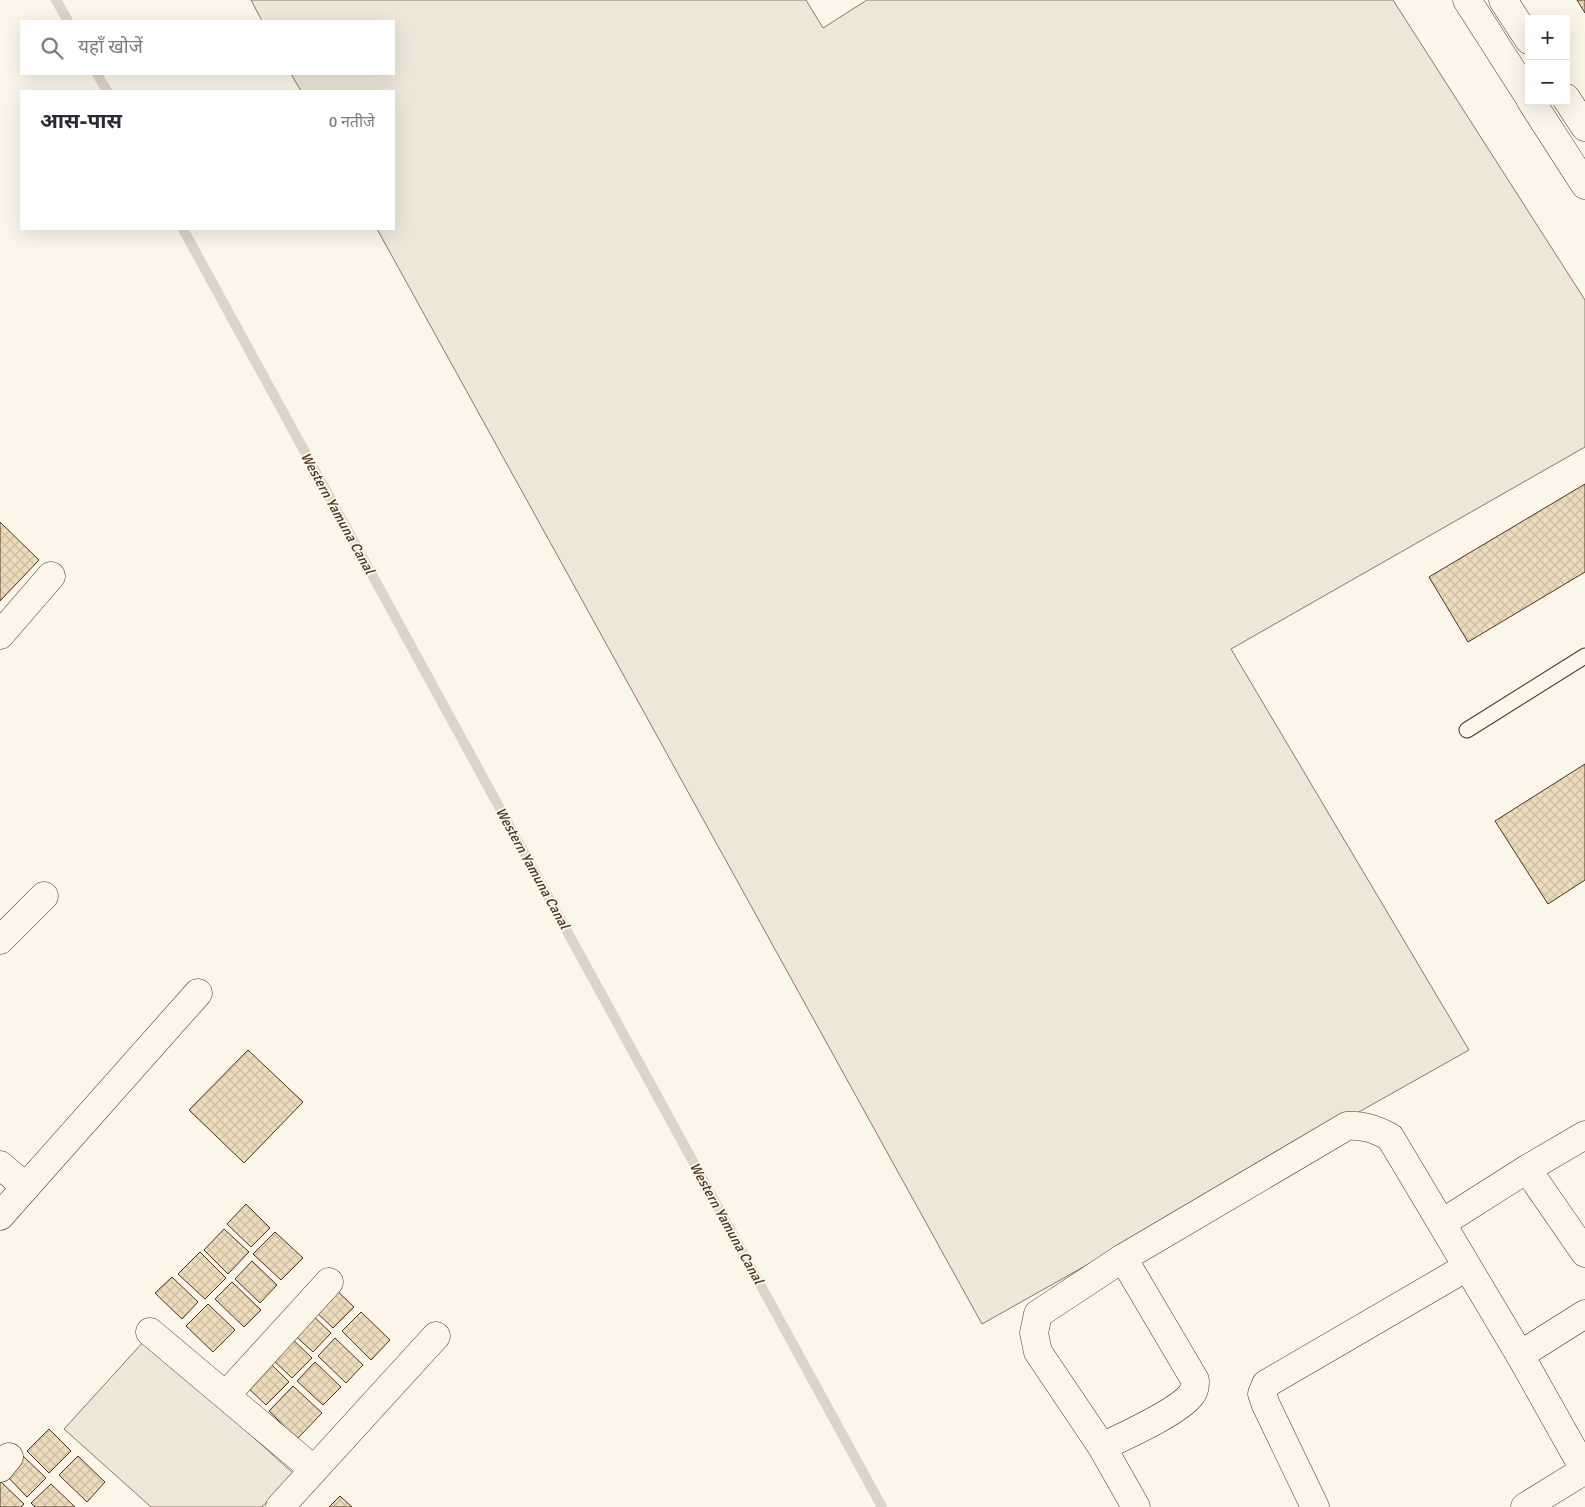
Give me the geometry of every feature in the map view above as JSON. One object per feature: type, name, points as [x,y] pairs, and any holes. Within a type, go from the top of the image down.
[{"type":"street","points":[[1503,0],[1525,34]]},
{"type":"street","points":[[1473,2],[1525,90]]},
{"type":"street","points":[[1570,104],[1585,127]]},
{"type":"street","points":[[1535,105],[1585,185]]},
{"type":"street","points":[[0,635],[51,576]]},
{"type":"street","points":[[0,940],[44,896]]},
{"type":"street","points":[[0,1216],[198,993]]},
{"type":"street","points":[[1136,1507],[1102,1447],[1038,1352],[1034,1334],[1038,1314],[1123,1258],[1347,1126],[1358,1125],[1373,1128],[1390,1137],[1520,1355],[1585,1471],[1525,1507]]},
{"type":"street","points":[[1442,1223],[1585,1135]]},
{"type":"street","points":[[0,1164],[26,1187]]},
{"type":"street","points":[[1527,1169],[1585,1253]]},
{"type":"street","points":[[1102,1447],[1181,1405],[1195,1388],[1195,1380],[1123,1258]]},
{"type":"street","points":[[1314,1507],[1266,1405],[1262,1394],[1266,1384],[1468,1267]]},
{"type":"street","points":[[226,1395],[329,1282]]},
{"type":"street","points":[[1520,1355],[1585,1314]]},
{"type":"street","points":[[150,1332],[313,1469]]},
{"type":"street","points":[[280,1507],[436,1336]]},
{"type":"lane","points":[[1467,730],[1585,656]]},
{"type":"shaded area","points":[[251,0],[806,0],[823,28],[867,0],[1393,0],[1585,300],[1585,447],[1231,649],[1469,1050],[982,1324],[378,230],[395,230],[395,90],[300,90],[292,75],[395,75],[395,20],[261,20]]},
{"type":"shaded area","points":[[145,1340],[293,1473],[262,1507],[151,1507],[64,1429]]},
{"type":"building","points":[[1577,0],[1585,0],[1585,13]]},
{"type":"building","points":[[1585,484],[1585,572],[1468,642],[1429,577]]},
{"type":"building","points":[[0,522],[39,560],[0,601]]},
{"type":"building","points":[[1585,764],[1585,880],[1548,904],[1495,821]]},
{"type":"building","points":[[248,1050],[303,1102],[244,1163],[189,1110]]},
{"type":"building","points":[[246,1204],[270,1228],[251,1247],[227,1224]]},
{"type":"building","points":[[224,1229],[249,1252],[228,1274],[204,1250]]},
{"type":"building","points":[[275,1232],[303,1258],[281,1280],[253,1254]]},
{"type":"building","points":[[200,1252],[226,1278],[205,1299],[178,1274]]},
{"type":"building","points":[[252,1261],[277,1285],[260,1303],[235,1279]]},
{"type":"building","points":[[172,1277],[198,1302],[182,1319],[155,1293]]},
{"type":"building","points":[[232,1282],[261,1310],[244,1327],[215,1299]]},
{"type":"building","points":[[331,1285],[354,1307],[333,1328],[310,1306]]},
{"type":"building","points":[[208,1304],[235,1330],[213,1352],[186,1326]]},
{"type":"building","points":[[309,1312],[331,1333],[313,1352],[290,1331]]},
{"type":"building","points":[[361,1312],[390,1340],[371,1360],[342,1331]]},
{"type":"building","points":[[288,1335],[312,1358],[292,1378],[268,1355]]},
{"type":"building","points":[[335,1338],[363,1365],[346,1383],[318,1356]]},
{"type":"building","points":[[267,1360],[289,1382],[266,1405],[244,1384]]},
{"type":"building","points":[[315,1362],[341,1387],[323,1405],[297,1381]]},
{"type":"building","points":[[293,1386],[322,1413],[297,1439],[269,1411]]},
{"type":"building","points":[[49,1429],[71,1451],[49,1473],[27,1451]]},
{"type":"building","points":[[23,1456],[46,1478],[27,1497],[5,1474]]},
{"type":"building","points":[[78,1456],[105,1482],[87,1502],[59,1475]]},
{"type":"building","points":[[0,1481],[24,1504],[21,1507],[0,1507]]},
{"type":"building","points":[[51,1484],[75,1507],[35,1507],[31,1503]]},
{"type":"building","points":[[340,1496],[352,1507],[329,1507]]},
{"type":"waterway","name":"Western Yamuna Canal","points":[[56,0],[67,20]]},
{"type":"waterway","name":"Western Yamuna Canal","points":[[98,75],[106,90]]},
{"type":"waterway","name":"Western Yamuna Canal","points":[[184,230],[882,1507]]}]
